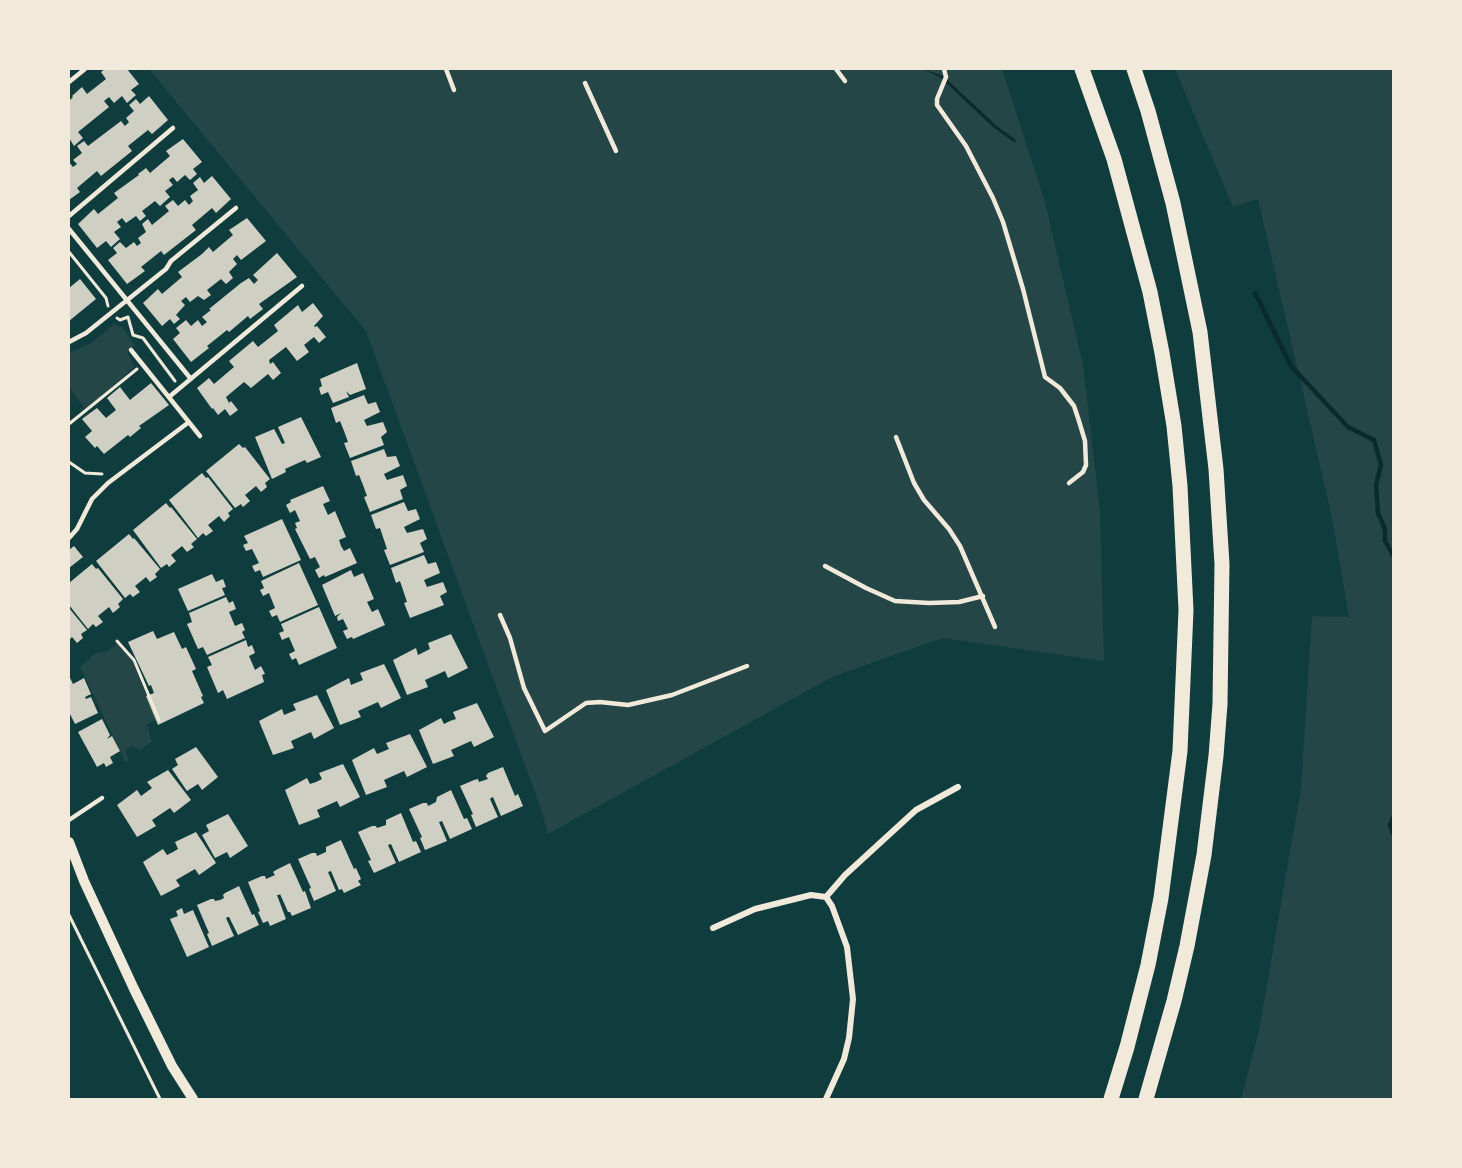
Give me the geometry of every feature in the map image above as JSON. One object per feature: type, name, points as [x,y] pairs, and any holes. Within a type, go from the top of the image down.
[{"type":"main road","points":[[1082,69],[1114,159],[1150,292],[1174,426],[1184,552],[1185,666],[1180,751],[1171,830],[1148,965],[1111,1099]]},
{"type":"main road","points":[[1134,69],[1165,171],[1200,333],[1216,469],[1222,575],[1222,655],[1218,725],[1204,855],[1174,1001],[1146,1099]]},
{"type":"street","points":[[826,897],[844,875],[916,810],[958,787]]},
{"type":"street","points":[[69,842],[84,881],[134,989],[172,1066],[194,1099]]},
{"type":"street","points":[[713,927],[755,909],[811,896],[826,897]]},
{"type":"street","points":[[826,897],[837,915],[845,940],[850,960],[853,999],[849,1038],[844,1059],[826,1099]]},
{"type":"lane","points":[[69,82],[85,69]]},
{"type":"lane","points":[[446,69],[454,90]]},
{"type":"lane","points":[[836,69],[845,81]]},
{"type":"lane","points":[[944,69],[946,77],[937,99],[937,105],[970,154],[1003,222],[1045,377],[1060,388],[1074,406],[1079,421],[1085,441],[1086,465],[1083,472],[1069,483]]},
{"type":"lane","points":[[585,83],[616,151]]},
{"type":"lane","points":[[69,216],[173,128]]},
{"type":"lane","points":[[69,342],[87,333],[236,208]]},
{"type":"lane","points":[[69,230],[191,379]]},
{"type":"lane","points":[[169,397],[302,286]]},
{"type":"lane","points":[[131,350],[200,436]]},
{"type":"lane","points":[[69,538],[77,529],[92,499],[113,479],[189,422]]},
{"type":"lane","points":[[896,436],[914,483],[924,500],[950,529],[960,546],[995,627]]},
{"type":"lane","points":[[825,566],[895,601],[959,602],[983,596]]},
{"type":"lane","points":[[500,615],[510,638],[522,682],[545,731],[586,703],[628,705],[672,695],[747,666]]},
{"type":"lane","points":[[69,820],[102,798]]},
{"type":"path","points":[[69,252],[106,298],[111,312],[120,320],[128,317],[133,335],[143,338],[180,388]]},
{"type":"path","points":[[69,424],[143,364]]},
{"type":"path","points":[[69,462],[87,474],[108,473],[113,479]]},
{"type":"path","points":[[117,641],[134,660],[159,720]]},
{"type":"path","points":[[69,915],[160,1099]]},
{"type":"shaded area","points":[[149,69],[1002,69],[1045,202],[1083,365],[1100,512],[1104,661],[943,638],[834,676],[548,834],[541,809],[366,331]]},
{"type":"shaded area","points":[[923,69],[943,76],[998,127],[1016,140],[1015,143],[993,127],[941,78]]},
{"type":"shaded area","points":[[1175,69],[1393,69],[1393,1099],[1241,1099],[1259,1031],[1301,788],[1312,616],[1349,617],[1331,513],[1258,199],[1233,207]]},
{"type":"shaded area","points":[[114,324],[122,327],[135,345],[127,352],[135,367],[85,409],[69,387],[69,353],[90,344]]},
{"type":"shaded area","points":[[117,644],[132,660],[156,719],[147,725],[152,742],[140,750],[132,746],[125,751],[128,759],[126,763],[80,667],[96,653],[106,652]]},
{"type":"building","points":[[105,69],[127,69],[139,84],[131,90],[136,95],[127,103],[122,96],[114,103],[109,97],[104,101],[109,107],[78,132],[83,138],[74,146],[69,138],[69,101],[82,87],[87,94],[106,79],[101,72]]},
{"type":"building","points":[[149,96],[168,120],[152,134],[148,130],[128,146],[132,151],[101,176],[97,171],[77,188],[80,192],[69,200],[69,162],[73,167],[77,164],[73,160],[82,153],[77,146],[84,141],[88,146],[121,121],[125,126],[129,122],[126,118],[134,111],[129,105],[136,99],[140,104]]},
{"type":"building","points":[[183,139],[202,162],[193,169],[197,174],[190,180],[185,175],[177,182],[173,177],[169,180],[173,185],[165,191],[170,197],[160,206],[155,201],[142,211],[146,216],[140,221],[136,216],[126,223],[122,218],[117,222],[121,227],[114,232],[120,239],[111,247],[106,241],[97,248],[78,224],[94,209],[98,214],[118,198],[114,193],[146,168],[150,173],[170,156],[166,151]]},
{"type":"building","points":[[212,176],[231,199],[216,213],[212,208],[192,225],[196,230],[164,255],[161,251],[141,267],[145,271],[127,284],[108,260],[117,253],[113,248],[120,242],[126,248],[134,242],[137,246],[141,243],[138,238],[146,232],[142,224],[148,219],[152,225],[169,211],[165,206],[173,200],[178,206],[185,200],[189,205],[193,201],[190,196],[198,190],[193,183],[200,177],[204,183]]},
{"type":"building","points":[[247,218],[266,241],[241,260],[237,255],[233,259],[237,264],[229,272],[233,278],[226,284],[221,279],[207,290],[211,295],[204,300],[198,296],[190,302],[186,297],[181,301],[185,305],[176,315],[180,319],[174,324],[170,319],[162,326],[143,303],[158,289],[162,294],[182,277],[178,272],[209,247],[213,252],[233,235],[229,230]]},
{"type":"building","points":[[277,253],[297,277],[259,304],[263,309],[250,319],[248,316],[229,332],[227,330],[191,362],[173,339],[180,333],[176,328],[186,320],[191,326],[198,320],[202,326],[207,322],[202,317],[211,310],[209,309],[249,278],[254,284],[258,280],[253,275]]},
{"type":"building","points":[[80,279],[96,299],[69,321],[69,288]]},
{"type":"building","points":[[313,303],[323,316],[314,326],[317,326],[326,337],[319,343],[314,337],[304,345],[309,352],[297,361],[286,347],[269,360],[270,364],[273,362],[281,373],[273,380],[268,374],[251,388],[244,382],[226,397],[229,403],[231,401],[238,410],[230,416],[225,409],[218,415],[197,388],[209,378],[214,384],[234,367],[229,361],[253,341],[258,347],[278,331],[274,325],[298,305],[302,312]]},
{"type":"building","points":[[357,363],[366,389],[350,395],[346,391],[349,397],[333,403],[328,392],[321,395],[320,379]]},
{"type":"building","points":[[151,383],[169,405],[139,426],[141,428],[130,437],[128,435],[104,454],[97,446],[95,448],[85,437],[92,431],[82,419],[97,408],[106,418],[116,410],[107,398],[120,387],[130,400]]},
{"type":"building","points":[[364,395],[368,404],[376,402],[380,412],[364,420],[367,426],[383,422],[387,432],[381,437],[384,445],[350,458],[344,443],[348,442],[344,431],[340,421],[336,423],[331,408]]},
{"type":"building","points":[[301,417],[321,457],[307,463],[305,460],[285,469],[286,472],[272,479],[255,437],[274,429],[282,444],[285,443],[278,427]]},
{"type":"building","points":[[239,444],[245,447],[270,479],[265,483],[267,487],[261,492],[256,486],[245,495],[250,501],[243,507],[241,504],[235,508],[206,471]]},
{"type":"building","points":[[384,449],[387,457],[396,456],[400,466],[384,474],[387,480],[403,475],[407,486],[400,490],[403,499],[370,512],[364,497],[367,496],[363,485],[359,475],[356,476],[351,461]]},
{"type":"building","points":[[202,473],[206,478],[208,477],[233,509],[228,513],[230,516],[224,522],[219,516],[208,525],[213,531],[206,536],[203,533],[198,538],[169,500]]},
{"type":"building","points":[[323,486],[330,501],[323,504],[328,515],[335,511],[346,537],[339,540],[341,546],[344,551],[350,548],[357,563],[319,578],[315,570],[320,567],[315,557],[310,559],[295,529],[297,528],[295,523],[300,521],[295,510],[290,513],[286,505],[291,502],[290,500]]},
{"type":"building","points":[[404,502],[408,511],[416,509],[420,519],[404,527],[407,533],[423,529],[427,539],[420,543],[424,552],[390,565],[384,550],[387,549],[380,528],[376,529],[371,515]]},
{"type":"building","points":[[166,503],[197,539],[191,544],[194,547],[187,552],[182,546],[171,555],[176,561],[169,567],[167,564],[161,568],[133,530]]},
{"type":"building","points":[[282,519],[301,560],[263,577],[260,570],[255,572],[252,566],[259,563],[252,549],[246,551],[243,545],[248,543],[244,536]]},
{"type":"building","points":[[129,534],[160,569],[155,574],[157,577],[150,582],[146,577],[135,586],[140,592],[133,597],[130,594],[125,598],[96,561]]},
{"type":"building","points":[[74,546],[83,557],[69,568],[69,550]]},
{"type":"building","points":[[424,555],[428,564],[436,562],[440,573],[424,580],[427,587],[443,582],[447,592],[440,596],[444,605],[410,618],[404,603],[407,602],[400,581],[396,583],[391,568]]},
{"type":"building","points":[[299,563],[318,605],[280,622],[277,615],[272,617],[269,611],[275,608],[269,593],[263,596],[260,590],[264,588],[261,581]]},
{"type":"building","points":[[92,564],[96,569],[98,568],[123,599],[118,604],[120,607],[113,613],[109,607],[98,616],[103,622],[96,627],[93,624],[88,629],[69,605],[69,583]]},
{"type":"building","points":[[351,570],[354,577],[363,573],[374,599],[367,602],[372,612],[378,609],[385,625],[353,639],[352,637],[347,639],[343,631],[348,629],[343,619],[338,621],[337,617],[341,613],[335,616],[322,585]]},
{"type":"building","points":[[212,574],[216,582],[223,579],[226,587],[222,588],[225,595],[188,611],[178,589]]},
{"type":"building","points":[[226,597],[229,603],[233,601],[236,609],[229,612],[235,626],[242,623],[245,638],[207,655],[203,647],[198,649],[187,624],[192,622],[189,613]]},
{"type":"building","points":[[319,607],[337,648],[299,665],[296,658],[292,660],[289,654],[295,651],[289,637],[282,640],[279,633],[284,631],[281,624]]},
{"type":"building","points":[[69,608],[87,630],[81,634],[83,638],[77,643],[72,637],[69,640]]},
{"type":"building","points":[[153,631],[157,639],[174,632],[182,649],[186,647],[196,669],[192,671],[204,703],[158,725],[146,696],[154,693],[128,642]]},
{"type":"building","points":[[451,634],[468,668],[448,678],[445,671],[425,680],[428,687],[407,695],[393,660],[416,648],[418,655],[430,649],[428,643]]},
{"type":"building","points":[[246,640],[248,647],[252,645],[255,653],[249,656],[255,670],[261,666],[265,674],[262,675],[264,682],[227,699],[223,690],[218,693],[207,667],[212,665],[208,657]]},
{"type":"building","points":[[384,664],[401,698],[381,708],[378,702],[358,711],[361,717],[340,725],[326,690],[349,678],[351,685],[363,680],[360,673]]},
{"type":"building","points":[[69,676],[73,684],[84,678],[91,694],[85,697],[86,699],[91,697],[98,713],[75,724],[69,712]]},
{"type":"building","points":[[317,695],[334,728],[314,739],[311,732],[291,741],[294,748],[273,755],[259,721],[282,709],[284,715],[296,710],[293,704]]},
{"type":"building","points":[[477,703],[494,737],[474,747],[471,741],[451,750],[454,756],[433,764],[419,730],[441,718],[444,724],[456,719],[453,712]]},
{"type":"building","points":[[102,719],[110,735],[107,739],[112,736],[120,751],[110,757],[113,763],[106,767],[104,763],[97,767],[78,732]]},
{"type":"building","points":[[410,734],[427,767],[407,777],[404,771],[384,780],[387,787],[366,795],[352,760],[374,748],[377,754],[389,749],[386,743]]},
{"type":"building","points":[[196,747],[218,777],[202,790],[198,784],[187,791],[172,769],[178,765],[175,759]]},
{"type":"building","points":[[343,764],[360,797],[340,807],[337,801],[317,810],[320,817],[299,825],[285,790],[307,778],[310,784],[316,782],[322,779],[319,773]]},
{"type":"building","points":[[503,767],[515,796],[518,794],[523,806],[501,816],[493,797],[490,799],[498,817],[476,827],[471,815],[473,814],[460,786],[478,779],[479,782],[488,779],[486,776],[488,773]]},
{"type":"building","points":[[168,770],[191,800],[174,813],[170,808],[152,820],[156,826],[137,837],[117,805],[137,790],[141,796],[152,788],[147,782]]},
{"type":"building","points":[[451,790],[464,819],[467,818],[472,829],[450,839],[442,821],[439,822],[447,841],[425,850],[420,838],[422,837],[409,809],[423,803],[427,803],[428,806],[436,802],[437,797]]},
{"type":"building","points":[[401,813],[413,842],[416,841],[421,852],[399,862],[391,844],[388,845],[396,863],[374,873],[368,861],[371,860],[358,832],[372,826],[377,828],[386,825],[386,820]]},
{"type":"building","points":[[228,814],[248,846],[230,858],[227,852],[215,858],[202,835],[209,831],[206,825]]},
{"type":"building","points":[[196,832],[216,863],[199,875],[195,869],[176,880],[180,886],[161,896],[143,862],[163,849],[167,855],[173,852],[178,849],[175,842]]},
{"type":"building","points":[[341,840],[361,879],[358,881],[361,885],[344,893],[342,889],[339,890],[331,871],[328,872],[336,891],[314,901],[309,889],[311,888],[298,859],[312,853],[316,853],[317,856],[326,852],[326,847]]},
{"type":"building","points":[[290,863],[311,908],[292,916],[280,894],[277,895],[286,919],[270,926],[268,921],[263,923],[248,882],[262,876],[266,879],[275,875],[273,872]]},
{"type":"building","points":[[239,886],[259,925],[238,935],[228,917],[226,918],[234,936],[212,946],[197,905],[211,899],[220,900],[224,898],[225,893]]},
{"type":"building","points":[[182,908],[184,914],[193,910],[209,947],[187,957],[170,919],[178,916],[176,911]]},
{"type":"waterway","points":[[1255,293],[1291,366],[1348,427],[1374,440],[1381,465],[1376,485],[1378,513],[1385,529],[1385,541],[1393,555]]},
{"type":"waterway","points":[[1393,818],[1390,825],[1393,833]]}]
